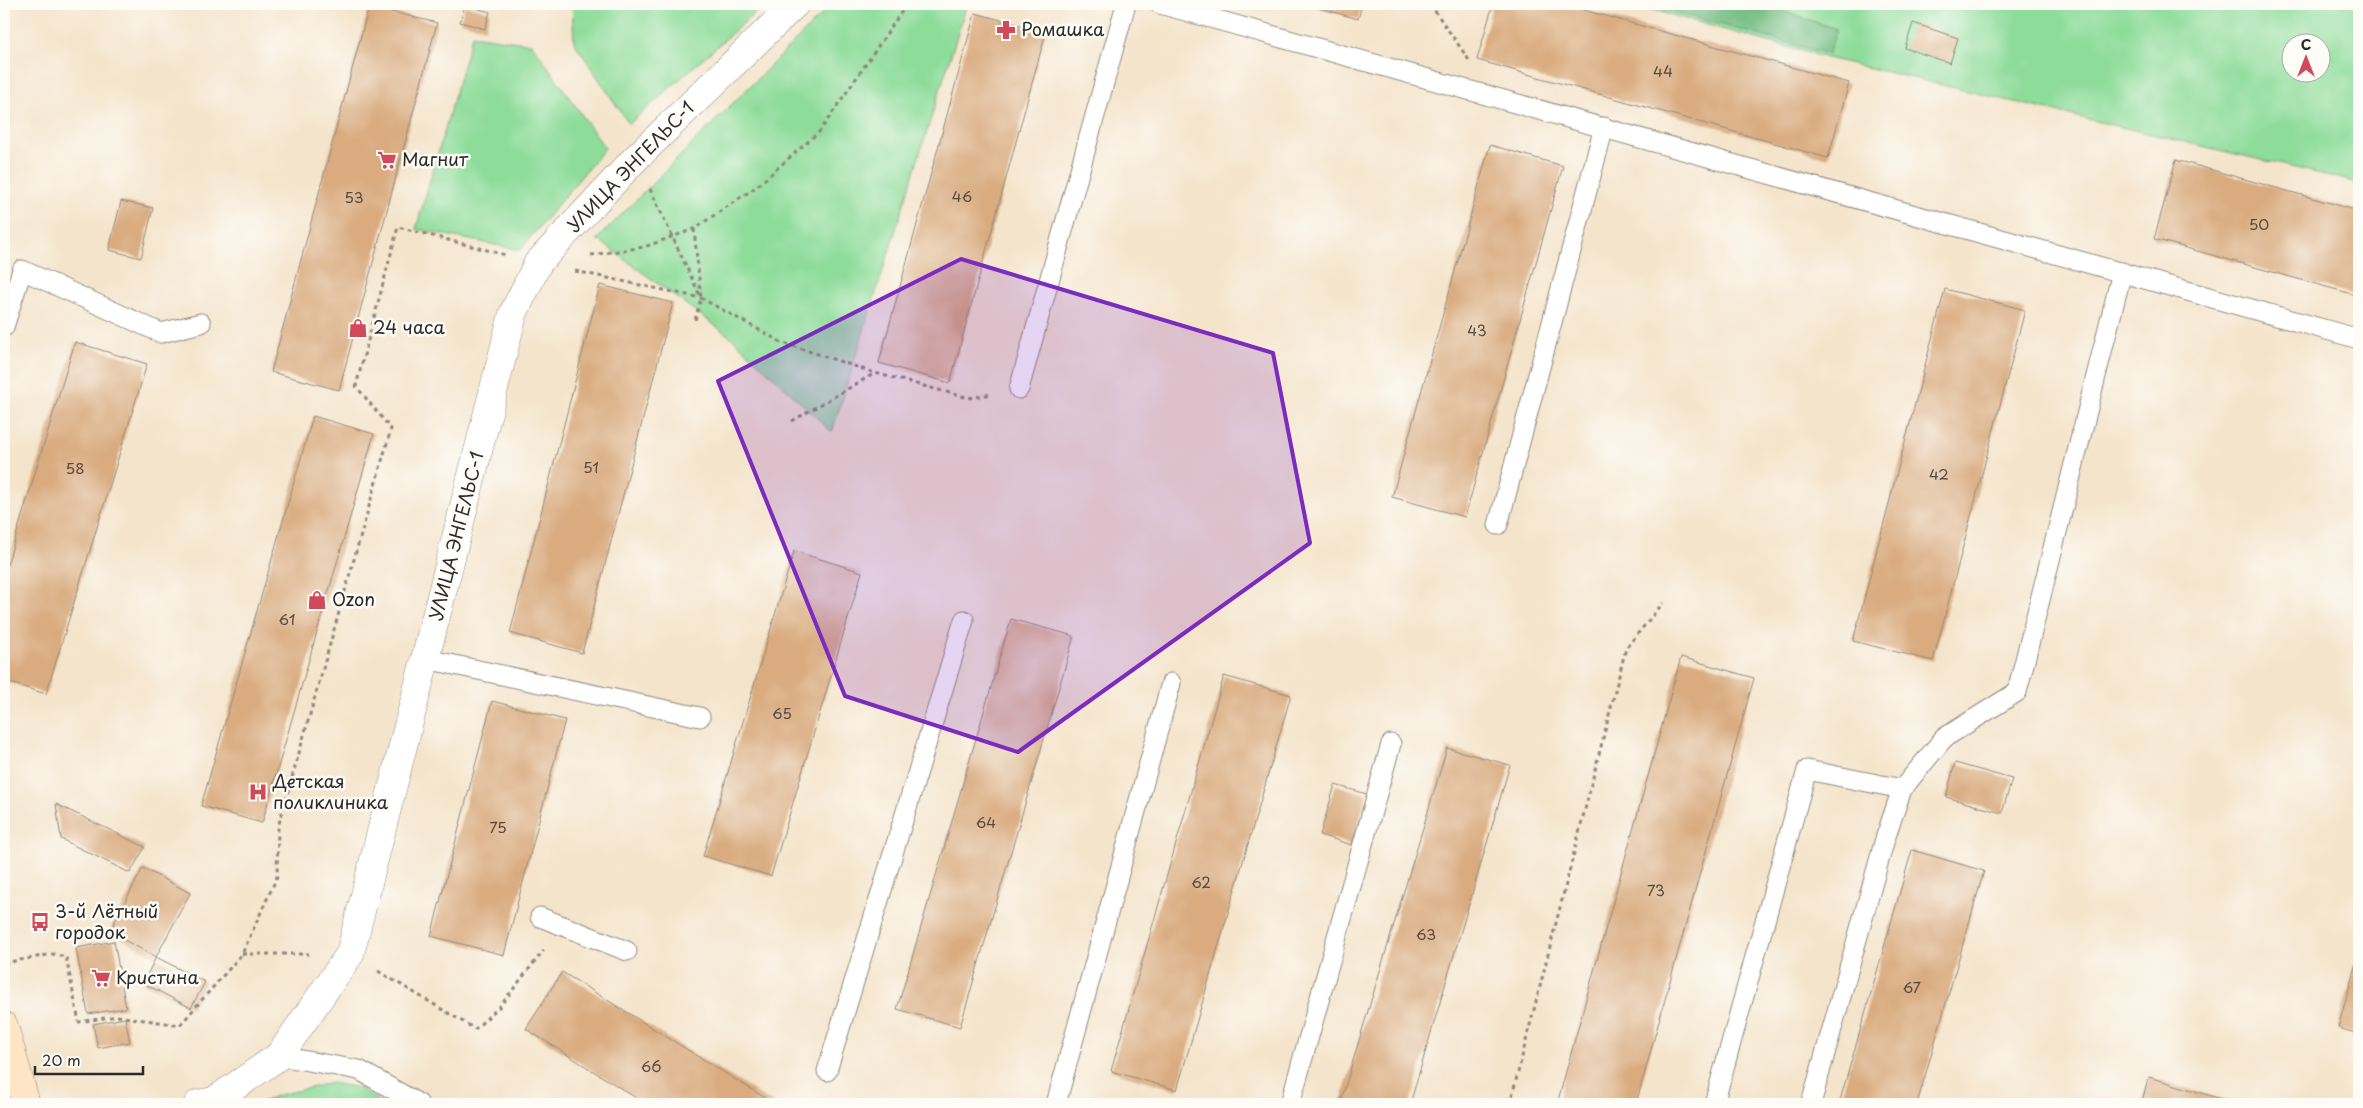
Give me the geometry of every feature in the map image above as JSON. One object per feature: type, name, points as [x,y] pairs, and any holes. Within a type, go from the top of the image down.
[{"type":"main road","points":[[4,1026],[26,1104]]},
{"type":"street","name":"УЛИЦА ЭНГЕЛЬС-1","points":[[198,1104],[214,1101],[280,1056],[350,954],[512,314],[538,263],[633,162],[795,4]]},
{"type":"lane","points":[[1019,389],[1126,4]]},
{"type":"lane","points":[[1160,4],[2359,338]]},
{"type":"lane","points":[[1498,525],[1604,127]]},
{"type":"lane","points":[[4,328],[22,270],[161,333],[201,323]]},
{"type":"lane","points":[[1811,1104],[1885,839],[1902,789],[1944,738],[2016,692],[2122,272]]},
{"type":"lane","points":[[827,1071],[964,620]]},
{"type":"lane","points":[[426,659],[700,717]]},
{"type":"lane","points":[[1056,1104],[1171,684]]},
{"type":"lane","points":[[1290,1104],[1391,744]]},
{"type":"lane","points":[[1714,1104],[1807,770],[1902,789]]},
{"type":"lane","points":[[540,917],[627,951]]},
{"type":"lane","points":[[280,1056],[359,1070],[419,1104]]},
{"type":"path","points":[[586,256],[644,247],[694,229],[756,187],[820,130],[908,4]]},
{"type":"path","points":[[1430,4],[1494,96]]},
{"type":"path","points":[[633,162],[654,196],[701,298]]},
{"type":"path","points":[[4,963],[53,954],[66,957],[79,1022],[117,1016],[180,1025],[242,954],[276,877],[278,827],[391,429],[356,386],[398,227],[538,263],[701,298],[781,342],[875,373],[969,398],[1019,389]]},
{"type":"path","points":[[694,229],[701,298],[695,320]]},
{"type":"path","points":[[792,421],[875,373]]},
{"type":"path","points":[[1510,1104],[1626,648],[1663,602]]},
{"type":"path","points":[[242,954],[350,954],[475,1029],[500,1006],[564,926]]},
{"type":"highlighted area","points":[[961,259],[1273,353],[1310,543],[1018,752],[845,696],[718,381]]},
{"type":"green space","points":[[572,4],[765,4],[629,124],[574,42]]},
{"type":"green space","points":[[832,4],[967,4],[832,432],[732,338],[597,239]]},
{"type":"green space","points":[[1631,4],[2359,4],[2359,183],[1827,58]]},
{"type":"green space","points":[[1645,4],[1761,4],[1837,29],[1828,54]]},
{"type":"green space","points":[[472,35],[532,44],[605,148],[520,250],[416,229]]},
{"type":"green space","points":[[331,1083],[359,1088],[382,1104],[258,1104],[275,1096]]},
{"type":"building","points":[[1305,4],[1362,4],[1358,19]]},
{"type":"building","points":[[1493,4],[1562,4],[1849,83],[1828,158],[1477,60]]},
{"type":"building","points":[[465,5],[490,12],[485,29],[460,22]]},
{"type":"building","points":[[369,6],[437,23],[339,390],[271,372]]},
{"type":"building","points":[[975,13],[1046,32],[950,383],[879,363]]},
{"type":"building","points":[[1913,23],[1958,38],[1950,63],[1905,48]]},
{"type":"building","points":[[1490,145],[1563,166],[1465,517],[1392,497]]},
{"type":"building","points":[[2176,160],[2359,211],[2359,296],[2154,239]]},
{"type":"building","points":[[121,201],[153,208],[141,258],[109,250]]},
{"type":"building","points":[[600,285],[673,303],[582,653],[510,633]]},
{"type":"building","points":[[1945,289],[2025,310],[1933,661],[1853,641]]},
{"type":"building","points":[[75,342],[147,364],[46,694],[4,681],[4,575]]},
{"type":"building","points":[[313,416],[374,434],[262,823],[201,806]]},
{"type":"building","points":[[794,551],[862,572],[771,876],[703,856]]},
{"type":"building","points":[[1011,619],[1074,636],[960,1027],[897,1009]]},
{"type":"building","points":[[1681,657],[1754,678],[1636,1104],[1557,1104]]},
{"type":"building","points":[[1224,676],[1291,695],[1177,1090],[1111,1071]]},
{"type":"building","points":[[492,701],[565,720],[504,955],[431,936]]},
{"type":"building","points":[[1447,748],[1510,765],[1410,1104],[1340,1104]]},
{"type":"building","points":[[1955,763],[2012,779],[2002,813],[1946,797]]},
{"type":"building","points":[[1335,785],[1367,794],[1352,845],[1320,835]]},
{"type":"building","points":[[56,804],[145,847],[130,873],[61,839]]},
{"type":"building","points":[[1912,850],[1984,871],[1917,1104],[1839,1104]]},
{"type":"building","points":[[143,868],[190,893],[156,957],[109,932]]},
{"type":"building","points":[[114,941],[126,1008],[88,1014],[76,948]]},
{"type":"building","points":[[2359,952],[2359,1034],[2338,1028]]},
{"type":"building","points":[[156,957],[205,982],[191,1008],[143,983]]},
{"type":"building","points":[[562,972],[775,1104],[646,1104],[526,1029]]},
{"type":"building","points":[[125,1018],[130,1042],[98,1048],[93,1024]]},
{"type":"building","points":[[2149,1077],[2238,1104],[2141,1104]]},
{"type":"place","name":"Ромашка","points":[[1006,30]]},
{"type":"place","name":"Магнит","points":[[387,160]]},
{"type":"place","name":"24 часа","points":[[358,328]]},
{"type":"place","name":"Ozon","points":[[317,600]]},
{"type":"place","name":"Детская поликлиника","points":[[258,792]]},
{"type":"place","name":"3-й Лётный городок","points":[[40,922]]},
{"type":"place","name":"Кристина","points":[[101,978]]}]
